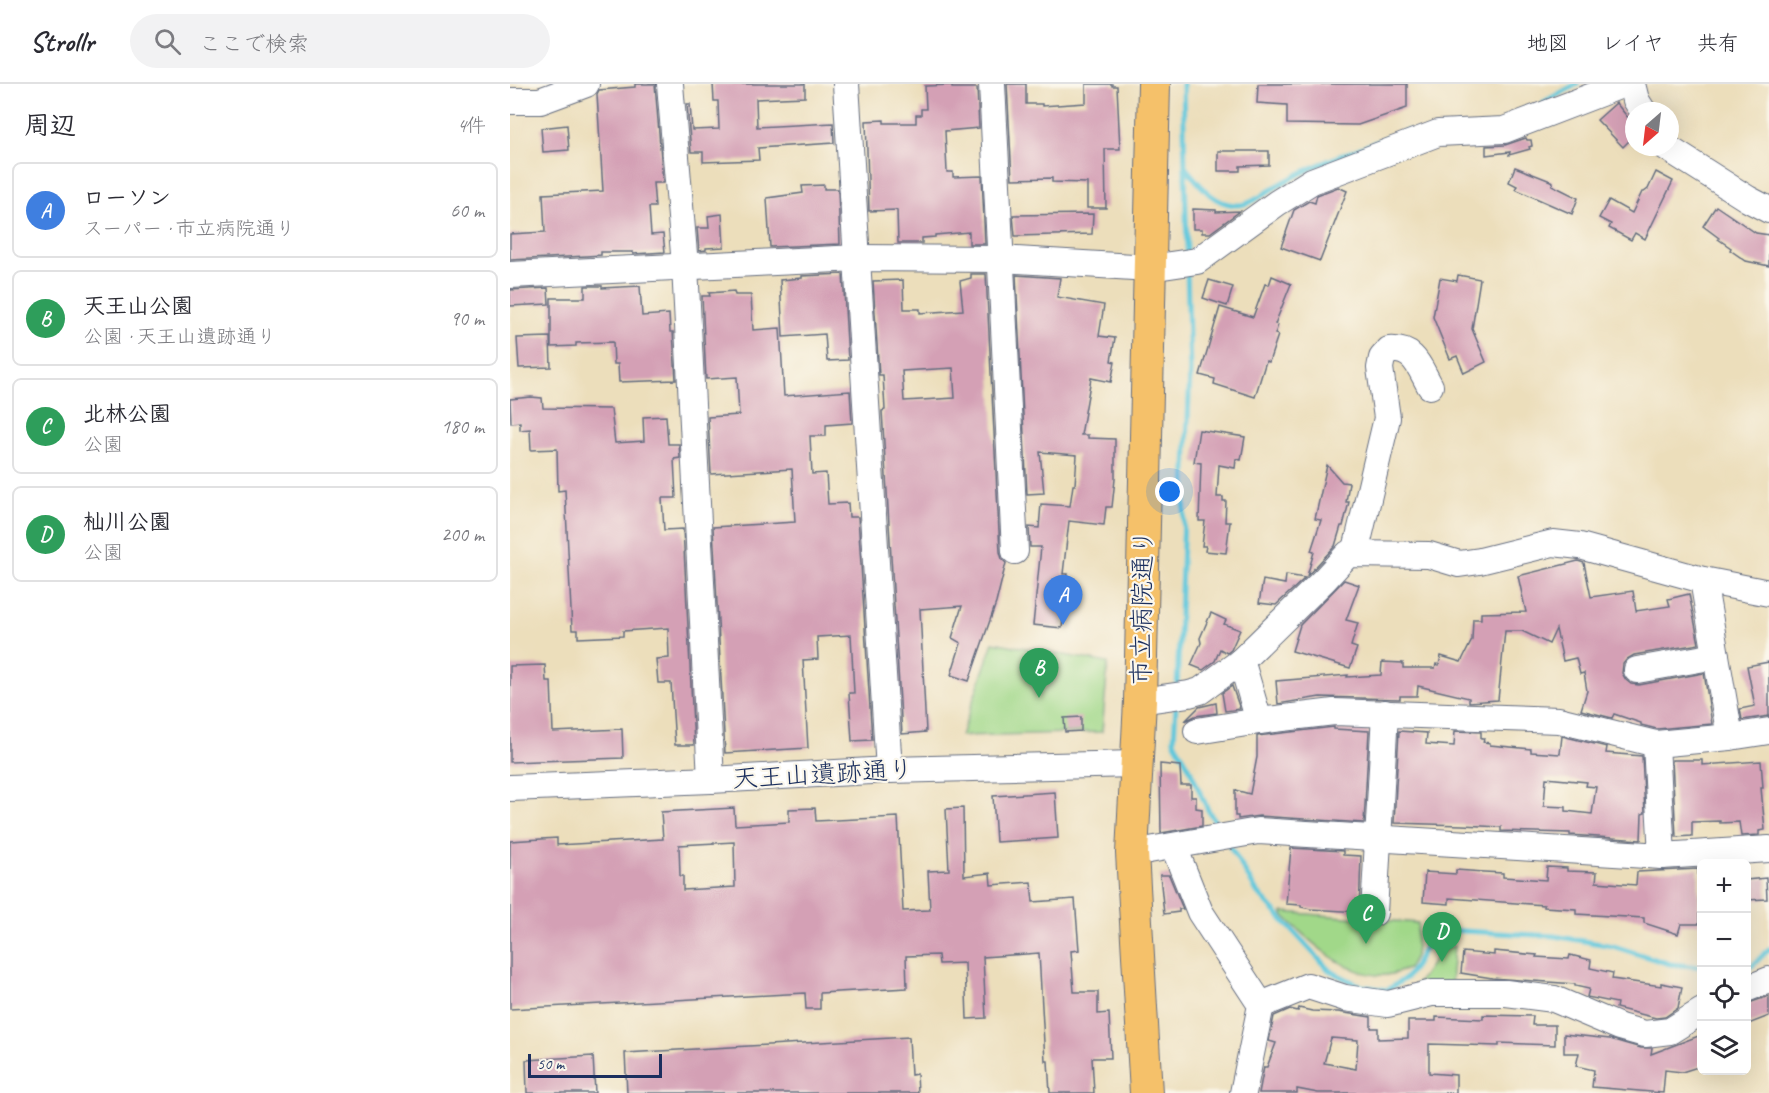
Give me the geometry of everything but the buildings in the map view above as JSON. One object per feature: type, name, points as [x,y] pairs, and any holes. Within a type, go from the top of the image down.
[{"type":"main road","name":"市立病院通り","points":[[1146,1093],[1132,853],[1140,701],[1154,84]]},
{"type":"street","points":[[510,101],[540,101],[586,84]]},
{"type":"street","points":[[670,84],[685,266],[711,780]]},
{"type":"street","points":[[846,84],[889,770]]},
{"type":"street","points":[[992,84],[1015,551]]},
{"type":"street","points":[[510,275],[858,258],[1000,259],[1150,268],[1197,261],[1277,203],[1312,181],[1438,133],[1504,130],[1624,84]]},
{"type":"street","points":[[1632,84],[1637,102]]},
{"type":"street","points":[[1679,155],[1769,210]]},
{"type":"street","points":[[1355,554],[1388,418],[1380,368],[1382,358],[1389,350],[1400,349],[1412,354],[1430,386]]},
{"type":"street","points":[[1140,701],[1200,691],[1240,662],[1348,554],[1429,555],[1459,564],[1552,543],[1580,546],[1703,580],[1769,593]]},
{"type":"street","points":[[1703,580],[1731,737]]},
{"type":"street","points":[[1637,670],[1716,656]]},
{"type":"street","points":[[1240,662],[1259,721]]},
{"type":"street","points":[[1197,731],[1334,712],[1559,720],[1656,744],[1769,731]]},
{"type":"street","points":[[1374,913],[1385,713]]},
{"type":"street","points":[[1656,744],[1662,856]]},
{"type":"street","name":"天王山遺跡通り","points":[[510,788],[889,770],[1136,764]]},
{"type":"street","points":[[1132,853],[1258,831],[1662,856],[1769,849]]},
{"type":"street","points":[[1174,847],[1200,912],[1261,1005],[1243,1093]]},
{"type":"street","points":[[1751,987],[1769,980]]},
{"type":"street","points":[[1261,1005],[1308,986],[1345,998],[1388,1004],[1432,993],[1506,993],[1554,999],[1620,1027],[1644,1034],[1670,1031],[1697,1014]]},
{"type":"green space","points":[[993,642],[1108,663],[1102,732],[961,736]]},
{"type":"green space","points":[[1283,912],[1418,923],[1415,956],[1408,969],[1391,974],[1371,974],[1357,970],[1329,956],[1316,946],[1283,915]]},
{"type":"green space","points":[[1454,946],[1451,986],[1413,987],[1441,953]]},
{"type":"waterway","points":[[1183,84],[1187,254]]},
{"type":"waterway","points":[[1544,102],[1577,84]]},
{"type":"waterway","points":[[1185,167],[1212,196],[1227,203],[1240,205],[1255,200],[1321,164],[1407,131]]},
{"type":"waterway","points":[[1177,689],[1190,371],[1187,269]]},
{"type":"waterway","points":[[1176,704],[1174,741],[1220,830]]},
{"type":"waterway","points":[[1228,843],[1257,892],[1330,971],[1361,986],[1387,990],[1406,978],[1429,939],[1445,930],[1554,936],[1613,946],[1670,964],[1697,967]]},
{"type":"waterway","points":[[1751,966],[1769,949]]},
{"type":"place","name":"ローソン","points":[[1063,625]]},
{"type":"place","name":"天王山公園","points":[[1039,698]]},
{"type":"place","name":"北林公園","points":[[1366,944]]},
{"type":"place","name":"杣川公園","points":[[1442,962]]}]
